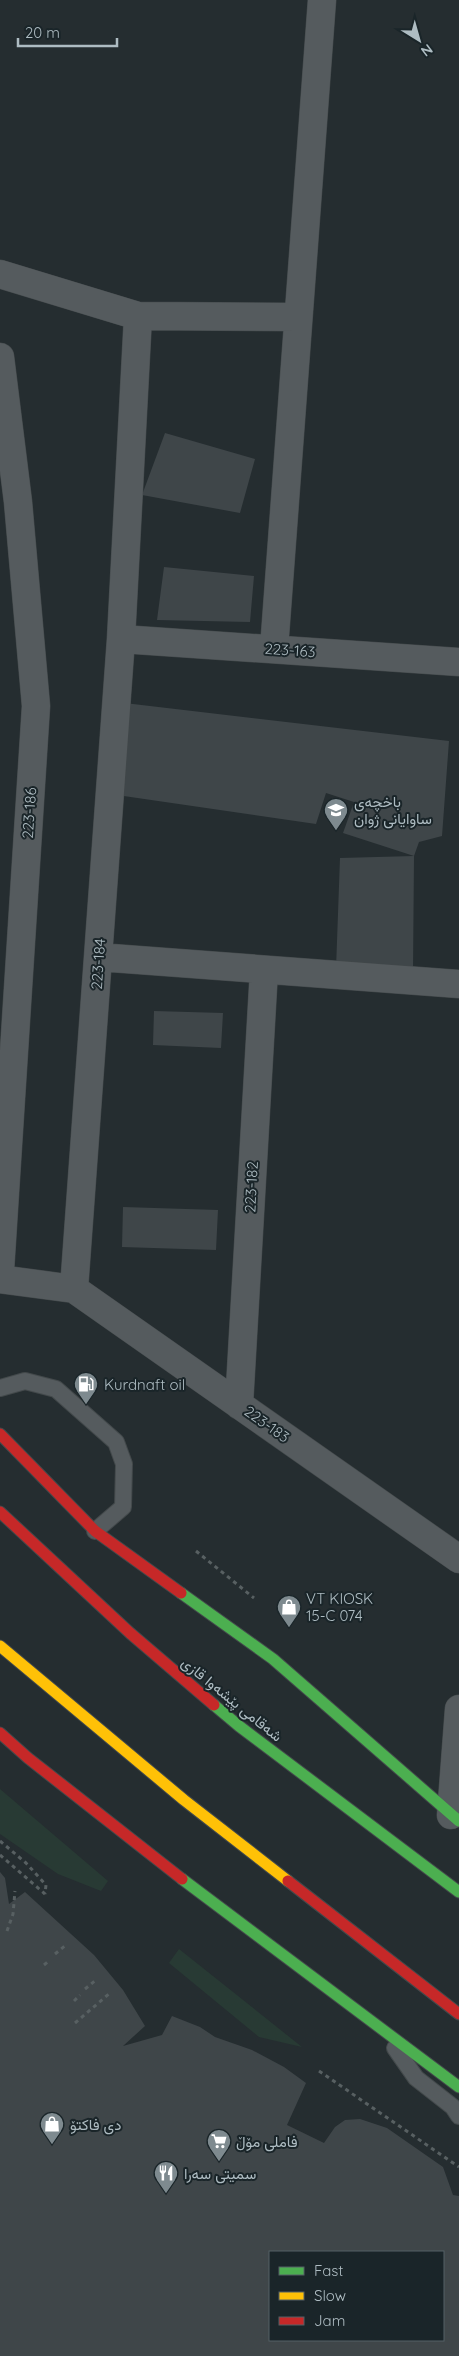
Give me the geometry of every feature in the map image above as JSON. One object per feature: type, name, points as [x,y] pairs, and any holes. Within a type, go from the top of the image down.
[{"type":"main road","points":[[0,1434],[95,1531],[273,1659],[455,1818]]},
{"type":"main road","name":"شەقامی پێشەوا قازی","points":[[0,1512],[130,1633],[239,1726],[459,1892]]},
{"type":"main road","points":[[0,1646],[184,1800],[459,2014]]},
{"type":"main road","points":[[0,1733],[28,1758],[146,1851],[459,2087]]},
{"type":"street","points":[[274,649],[322,0]]},
{"type":"street","points":[[0,274],[138,316],[298,317]]},
{"type":"street","name":"223-184","points":[[74,1289],[121,639],[138,316]]},
{"type":"street","name":"223-186","points":[[0,357],[18,502],[36,706],[0,1271]]},
{"type":"street","name":"223-163","points":[[121,639],[459,662]]},
{"type":"street","points":[[98,957],[459,984]]},
{"type":"street","name":"223-182","points":[[239,1405],[264,970]]},
{"type":"street","points":[[0,1279],[74,1289]]},
{"type":"street","name":"223-183","points":[[74,1289],[459,1559]]},
{"type":"street","points":[[455,1818],[459,1709]]},
{"type":"lane","points":[[0,1388],[25,1381],[56,1389],[116,1442],[124,1464],[123,1507],[95,1531]]},
{"type":"lane","points":[[382,2030],[416,2078],[453,2107],[459,2116]]},
{"type":"path","points":[[196,1551],[254,1598]]},
{"type":"path","points":[[0,1840],[26,1863],[46,1885],[45,1894],[0,1855]]},
{"type":"path","points":[[7,1931],[13,1914],[15,1892]]},
{"type":"path","points":[[55,1954],[66,1945]]},
{"type":"path","points":[[44,1965],[50,1960]]},
{"type":"path","points":[[86,1989],[96,1980]]},
{"type":"path","points":[[74,2024],[110,1993]]},
{"type":"path","points":[[74,2000],[80,1995]]},
{"type":"path","points":[[318,2071],[459,2166]]},
{"type":"green space","points":[[0,1789],[108,1881],[101,1891],[58,1874],[0,1834]]},
{"type":"green space","points":[[179,1949],[302,2047],[259,2037],[169,1963]]},
{"type":"building","points":[[165,433],[255,459],[240,513],[142,495]]},
{"type":"building","points":[[164,567],[254,576],[250,622],[157,620]]},
{"type":"building","points":[[116,702],[449,741],[442,836],[419,842],[414,856],[343,833],[354,802],[326,793],[316,824],[110,794]]},
{"type":"building","points":[[414,856],[413,971],[336,969],[340,858]]},
{"type":"building","points":[[154,1011],[223,1013],[221,1048],[153,1045]]},
{"type":"building","points":[[123,1207],[218,1210],[216,1250],[122,1247]]},
{"type":"building","name":"فاملی مۆڵ","points":[[0,1872],[5,1878],[9,1904],[25,1892],[94,1955],[123,1990],[145,2026],[123,2046],[162,2035],[172,2016],[200,2027],[215,2037],[252,2050],[284,2067],[306,2083],[287,2125],[324,2143],[335,2127],[345,2120],[360,2119],[387,2128],[443,2167],[453,2195],[459,2196],[459,2356],[0,2356]]},
{"type":"traffic: fast","points":[[181,1593],[273,1659],[459,1821]]},
{"type":"traffic: fast","points":[[214,1705],[239,1726],[459,1892]]},
{"type":"traffic: fast","points":[[182,1879],[459,2087]]},
{"type":"traffic: slow","points":[[0,1646],[184,1800],[288,1881]]},
{"type":"traffic: jam","points":[[0,1434],[95,1531],[181,1593]]},
{"type":"traffic: jam","points":[[0,1512],[130,1633],[214,1705]]},
{"type":"traffic: jam","points":[[0,1733],[28,1758],[182,1879]]},
{"type":"traffic: jam","points":[[288,1881],[459,2014]]},
{"type":"place","name":"باخچەی ساوایانی ژوان","points":[[336,831]]},
{"type":"place","name":"Kurdnaft oil","points":[[86,1405]]},
{"type":"place","name":"VT KIOSK 15-C 074","points":[[289,1628]]},
{"type":"place","name":"دی فاکتۆ","points":[[52,2145]]},
{"type":"place","name":"فاملی مۆڵ","points":[[219,2162]]},
{"type":"place","name":"سمیتی سەرا","points":[[166,2194]]}]
